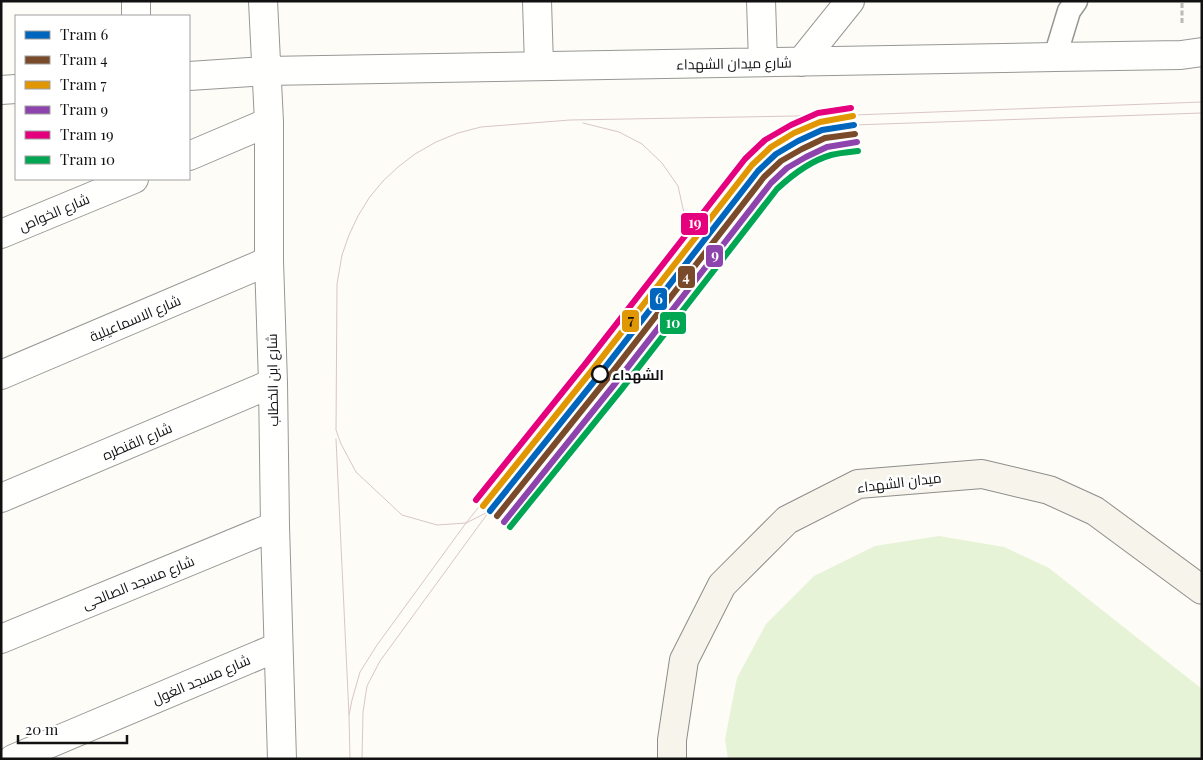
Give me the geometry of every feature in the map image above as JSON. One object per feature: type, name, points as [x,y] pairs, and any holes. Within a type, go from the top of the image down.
[{"type":"main road","name":"ميدان الشهداء","points":[[672,759],[672,740],[684,660],[722,585],[786,520],[858,484],[982,474],[1049,490],[1095,511],[1202,590]]},
{"type":"street","points":[[136,1],[136,15]]},
{"type":"street","name":"شارع ابن الخطاب","points":[[263,1],[269,122],[269,261],[282,759]]},
{"type":"street","points":[[537,1],[539,66]]},
{"type":"street","points":[[761,1],[763,62]]},
{"type":"street","points":[[801,62],[850,1]]},
{"type":"street","name":"شارع ميدان الشهداء","points":[[190,76],[266,71],[1182,55],[1202,52]]},
{"type":"street","points":[[1,90],[15,89]]},
{"type":"street","points":[[190,156],[269,122]]},
{"type":"street","name":"شارع الخواص","points":[[1,234],[132,180]]},
{"type":"street","name":"شارع الاسماعيلية","points":[[1,375],[269,261]]},
{"type":"street","name":"شارع القنطره","points":[[1,498],[273,383]]},
{"type":"street","name":"شارع مسجد الصالحى","points":[[1,639],[275,526]]},
{"type":"street","name":"شارع مسجد الغول","points":[[13,759],[278,647]]},
{"type":"lane","points":[[1055,57],[1069,11],[1076,1]]},
{"type":"green space","points":[[939,536],[1004,547],[1049,568],[1202,689],[1202,759],[728,759],[725,739],[737,678],[766,624],[814,576],[875,546]]},
{"type":"tram line","points":[[490,511],[466,523],[437,525],[402,515],[356,472],[341,444],[336,430],[337,284],[342,255],[349,235],[369,198],[383,181],[415,154],[436,142],[458,133],[481,127],[570,120],[854,115],[1202,102]]},
{"type":"tram line","name":"19","points":[[476,500],[586,363],[745,159],[765,140],[791,125],[818,113],[851,108]]},
{"type":"tram line","points":[[854,125],[1202,113]]},
{"type":"tram line","name":"7","points":[[483,506],[593,369],[752,165],[771,147],[794,133],[820,122],[853,116]]},
{"type":"tram line","points":[[349,715],[360,672],[377,645],[466,523],[686,248],[752,162],[768,148],[793,132],[827,119]]},
{"type":"tram line","points":[[583,123],[619,132],[642,144],[662,163],[678,186],[688,233],[681,268]]},
{"type":"tram line","name":"6","points":[[490,511],[600,374],[758,171],[776,154],[798,141],[822,130],[854,125]]},
{"type":"tram line","name":"4","points":[[497,516],[607,379],[764,177],[781,161],[825,138],[855,134]]},
{"type":"tram line","name":"9","points":[[504,522],[614,385],[771,183],[787,168],[806,157],[827,147],[857,142]]},
{"type":"tram line","name":"10","points":[[510,527],[621,390],[777,189],[795,174],[816,161],[831,155],[858,151]]},
{"type":"tram line","points":[[336,439],[350,759]]},
{"type":"tram line","points":[[362,759],[363,712],[367,686],[380,661],[488,513]]},
{"type":"place","name":"الشهداء","points":[[600,374]]}]
